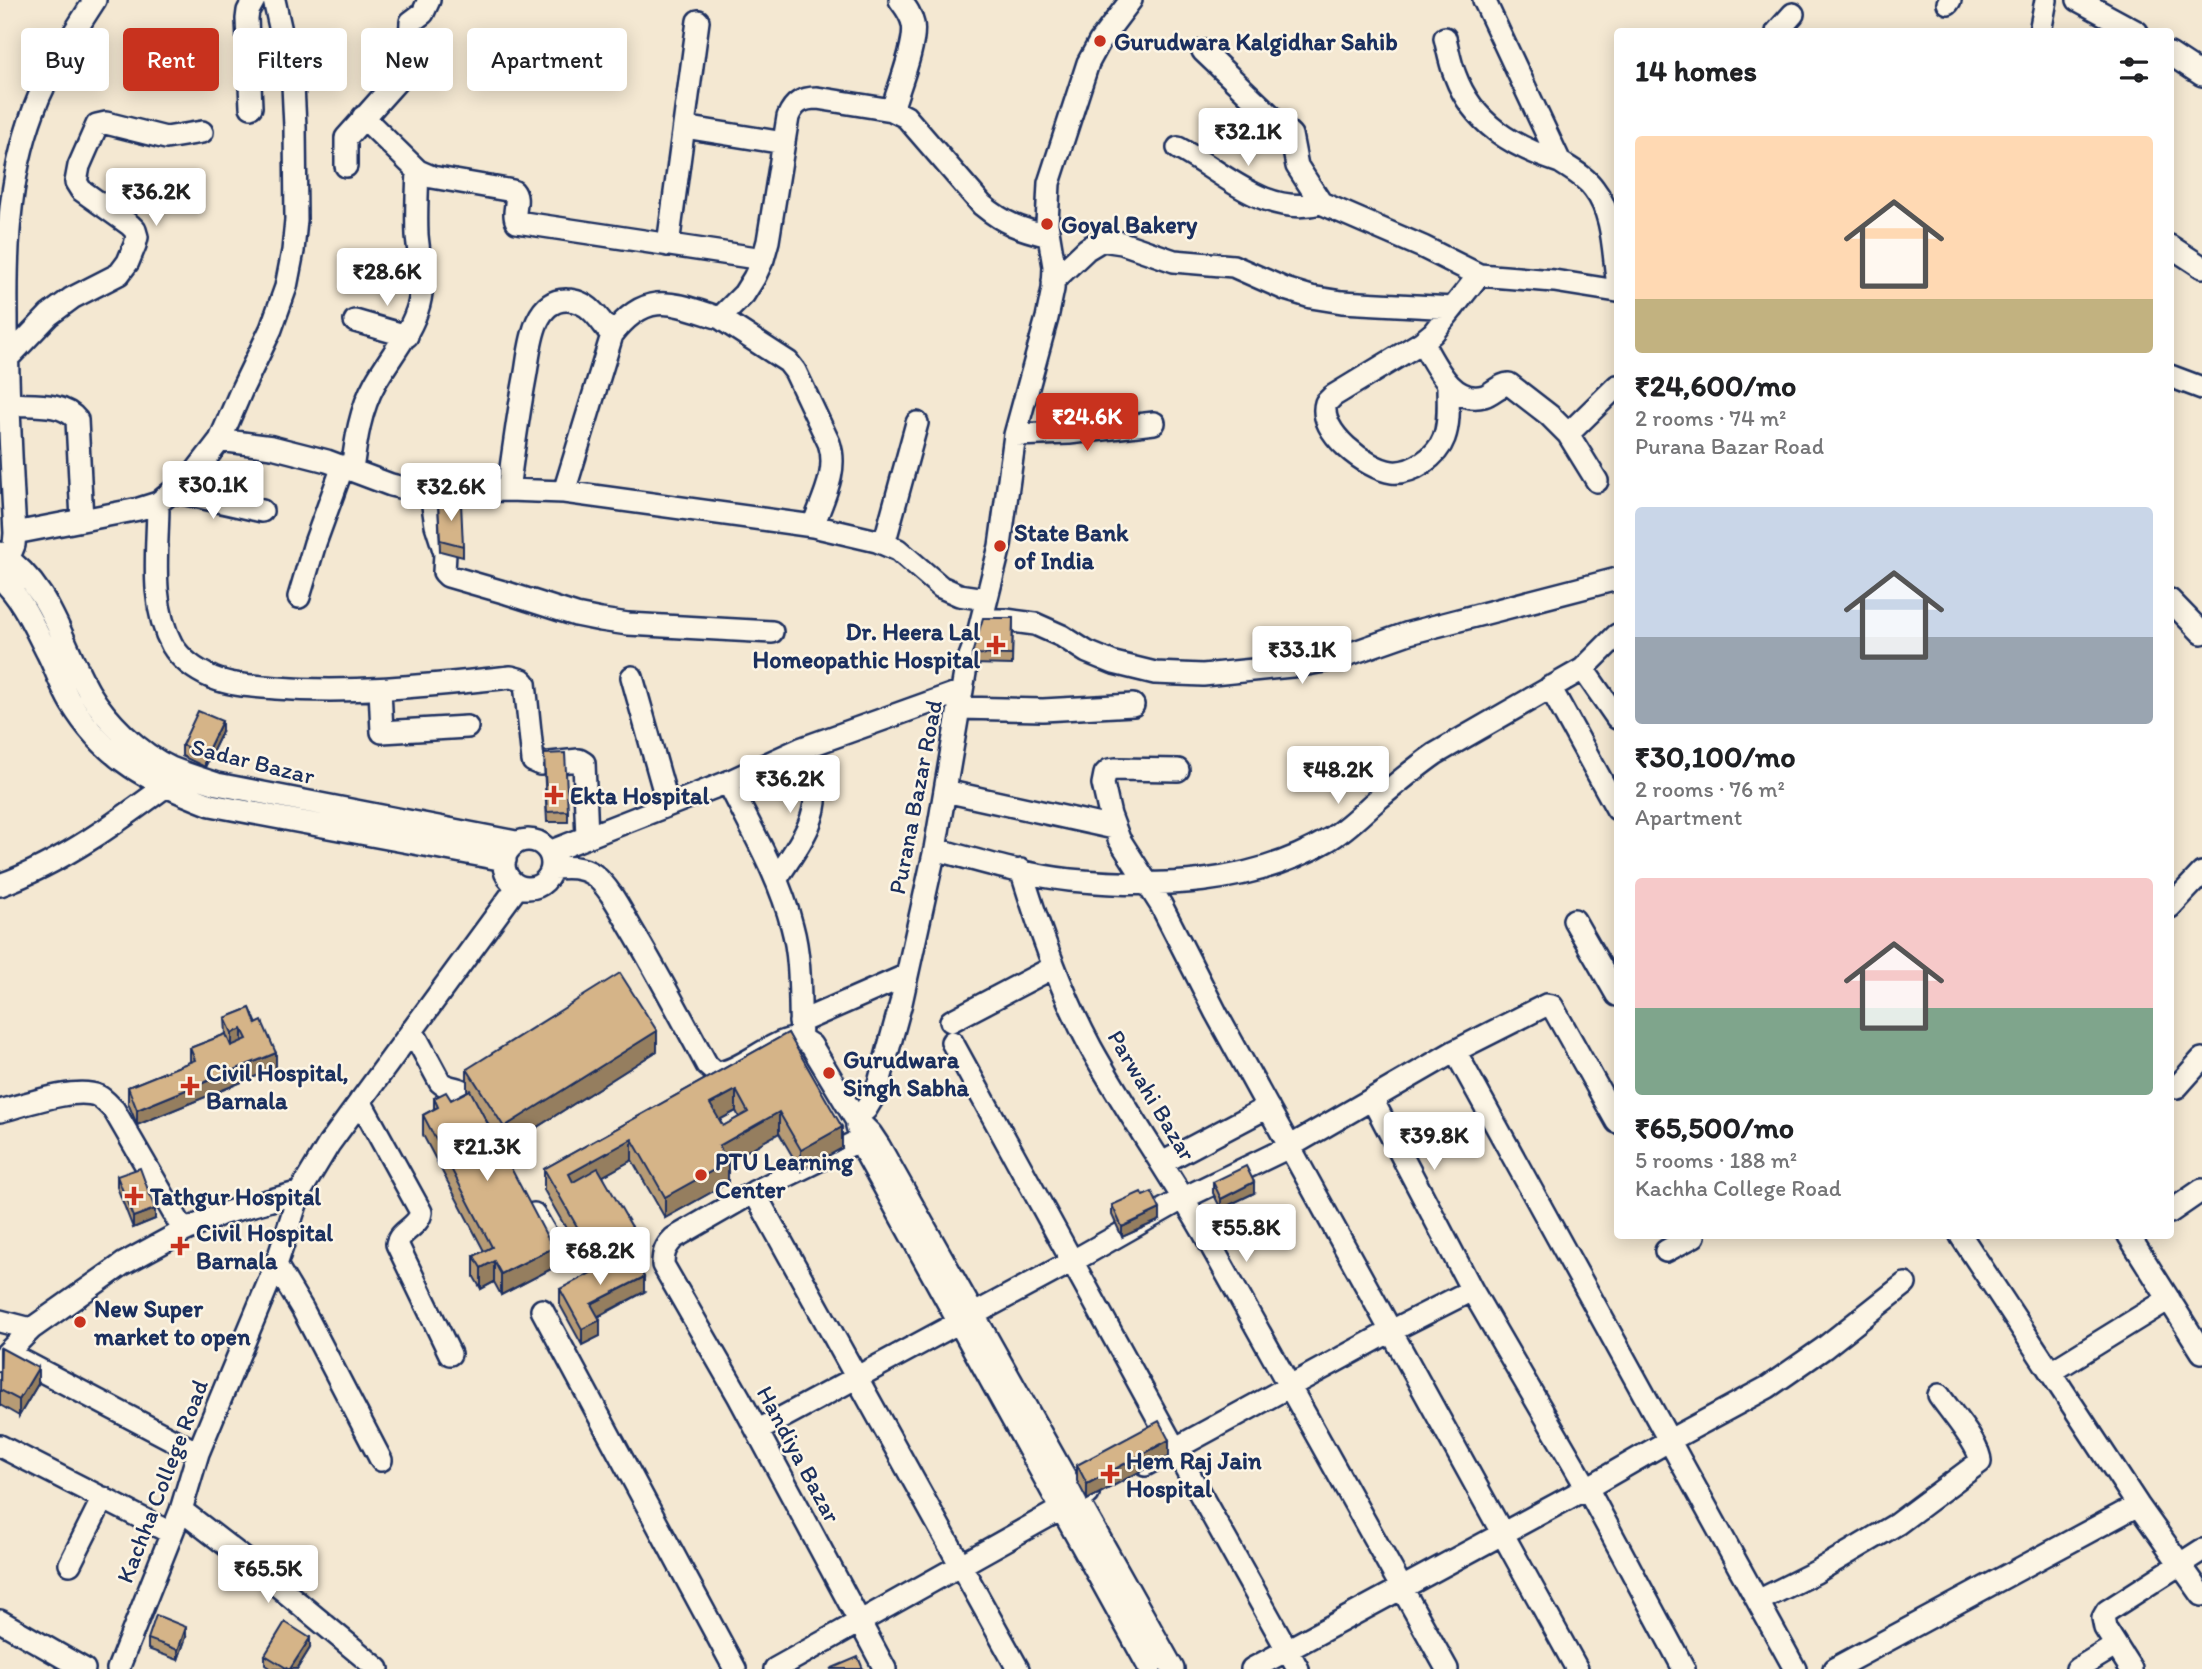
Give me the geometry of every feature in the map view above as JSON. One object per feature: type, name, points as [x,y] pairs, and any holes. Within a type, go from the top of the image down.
[{"type":"street","points":[[2,567],[14,545],[15,533],[7,359],[6,260],[10,202],[21,149],[39,96],[95,0]]},
{"type":"street","points":[[251,107],[247,19],[254,0]]},
{"type":"street","points":[[15,533],[139,509],[166,497],[194,475],[220,440],[271,329],[286,287],[293,251],[296,220],[293,85],[274,0]]},
{"type":"street","points":[[345,166],[345,138],[405,72],[409,61],[411,22],[423,13],[429,0]]},
{"type":"street","points":[[892,110],[913,40],[914,26],[910,13],[900,0]]},
{"type":"street","name":"Purana Bazar Road","points":[[855,1118],[866,1109],[879,1083],[901,1003],[935,849],[966,667],[1000,545],[1015,435],[1047,318],[1053,281],[1054,267],[1047,223],[1049,183],[1088,63],[1100,41],[1131,0]]},
{"type":"street","points":[[1484,0],[1560,162]]},
{"type":"street","points":[[2041,28],[2046,0]]},
{"type":"street","points":[[2078,0],[2130,28]]},
{"type":"street","points":[[1781,28],[1793,14]]},
{"type":"street","points":[[668,245],[698,21]]},
{"type":"street","points":[[1445,38],[1460,85],[1470,103],[1491,129],[1517,146],[1560,162],[1584,178],[1600,198],[1608,220],[1614,259]]},
{"type":"street","points":[[1203,51],[1291,135],[1295,160],[1301,174],[1321,203]]},
{"type":"street","points":[[2174,57],[2202,75]]},
{"type":"street","points":[[720,318],[744,294],[762,259],[768,241],[792,108],[797,102],[807,98],[892,110],[906,117],[982,205],[995,216],[1019,229],[1049,236]]},
{"type":"street","points":[[363,117],[418,171],[432,177],[513,191],[517,198],[514,217],[517,222],[762,259]]},
{"type":"street","points":[[7,359],[49,315],[72,298],[119,274],[135,245],[137,237],[130,225],[81,190],[76,182],[79,166],[97,125],[106,123],[166,138],[202,132]]},
{"type":"street","points":[[684,127],[784,143]]},
{"type":"street","points":[[1178,148],[1235,185],[1264,199],[1296,206],[1321,203],[1423,247],[1479,275],[1554,281],[1614,291]]},
{"type":"street","points":[[299,597],[316,543],[347,468],[362,412],[374,385],[396,348],[407,336],[420,301],[423,282],[417,232],[418,171]]},
{"type":"street","points":[[1053,281],[1087,249],[1102,240],[1122,243],[1174,261],[1233,267],[1311,297],[1342,302],[1453,308]]},
{"type":"street","points":[[2174,248],[2198,257]]},
{"type":"street","points":[[1448,384],[1447,426],[1443,440],[1427,460],[1413,469],[1391,472],[1377,467],[1351,451],[1338,439],[1325,418],[1326,403],[1333,396],[1433,333],[1479,275]]},
{"type":"street","points":[[508,490],[534,330],[540,315],[560,300],[571,300],[591,309],[612,335]]},
{"type":"street","points":[[564,492],[612,335],[627,318],[646,305],[679,305],[720,318],[789,362],[795,370],[832,453],[831,476],[813,526]]},
{"type":"street","points":[[355,321],[407,336]]},
{"type":"street","points":[[1422,342],[1448,384],[1460,393],[1483,396],[1504,384],[1512,386],[1549,415],[1568,434],[1597,481]]},
{"type":"street","points":[[2174,378],[2202,388]]},
{"type":"street","points":[[1568,434],[1614,389]]},
{"type":"street","points":[[9,404],[59,408],[72,413],[77,420],[82,520]]},
{"type":"street","points":[[884,544],[917,423]]},
{"type":"street","points":[[1015,435],[1069,433],[1154,423]]},
{"type":"street","points":[[220,440],[272,447],[421,492],[564,492],[813,526],[884,544],[898,550],[941,587],[983,610],[1006,620],[1035,624],[1114,663],[1156,673],[1203,675],[1335,659],[1409,633],[1614,580]]},
{"type":"street","points":[[431,493],[436,525],[445,554],[444,572],[447,576],[601,620],[628,624],[772,632]]},
{"type":"street","points":[[166,497],[262,511]]},
{"type":"street","points":[[166,497],[157,592],[163,624],[173,648],[191,667],[215,679],[244,685],[320,691],[380,689],[511,677],[522,680],[525,683],[533,761],[540,764],[579,760],[584,763],[587,837]]},
{"type":"street","name":"Sadar Bazar","points":[[2,567],[28,575],[43,596],[90,692],[104,712],[127,738],[170,767],[217,784],[511,851]]},
{"type":"street","name":"Sadar Bazar","points":[[2,567],[71,703],[113,753],[137,773],[211,805],[511,851]]},
{"type":"street","points":[[2174,604],[2202,633]]},
{"type":"street","points":[[935,849],[1068,880],[1147,883],[1215,880],[1276,865],[1329,839],[1435,754],[1583,668],[1614,638]]},
{"type":"street","points":[[1583,668],[1614,714]]},
{"type":"street","points":[[632,677],[668,805]]},
{"type":"street","points":[[1550,687],[1614,804]]},
{"type":"street","points":[[380,689],[382,732],[467,727]]},
{"type":"street","points":[[905,976],[730,1071],[716,1073],[707,1065],[613,898],[594,875],[551,860],[541,844],[533,841],[511,851],[508,876],[518,886],[533,888],[541,885],[551,860],[587,837],[727,782],[800,749],[960,699],[1043,710],[1133,705]]},
{"type":"street","points":[[776,880],[808,827],[814,810],[815,786],[800,749]]},
{"type":"street","points":[[1178,770],[1109,770],[1105,774],[1103,784],[1114,828],[1161,905],[1216,1013],[1577,1669]]},
{"type":"street","points":[[0,885],[69,853],[184,773]]},
{"type":"street","points":[[727,782],[776,880],[793,928],[799,975],[801,1031],[819,1056],[855,1118],[879,1146],[965,1319]]},
{"type":"street","points":[[945,791],[1114,828]]},
{"type":"street","name":"Parwahi Bazar","points":[[1021,870],[1054,967],[1092,1049],[1184,1198],[1292,1387],[1447,1669]]},
{"type":"street","points":[[2174,893],[2202,873]]},
{"type":"street","name":"Kachha College Road","points":[[118,1669],[181,1510],[198,1453],[276,1265],[300,1192],[329,1144],[518,886]]},
{"type":"street","points":[[1574,920],[1614,990]]},
{"type":"street","points":[[1054,967],[952,1032],[1175,1449],[1298,1669]]},
{"type":"street","points":[[757,1431],[1073,1261],[1184,1198],[1289,1147],[1455,1051],[1538,1009],[1550,1005],[1614,1117]]},
{"type":"street","points":[[412,1030],[440,1082],[464,1093],[490,1136]]},
{"type":"street","points":[[1455,1051],[1796,1669]]},
{"type":"street","points":[[2177,1087],[2202,1059]]},
{"type":"street","points":[[0,1111],[70,1094],[96,1095],[114,1110],[184,1231]]},
{"type":"street","points":[[1372,1099],[1472,1290],[1587,1488],[1684,1669]]},
{"type":"street","points":[[360,1101],[421,1212],[421,1217],[399,1237],[397,1244],[450,1354]]},
{"type":"street","points":[[1162,1163],[1268,1107]]},
{"type":"street","points":[[855,1118],[860,1140],[871,1164],[965,1319],[1070,1504],[1174,1669]]},
{"type":"street","points":[[860,1140],[754,1192],[1016,1668]]},
{"type":"street","points":[[2174,1209],[2202,1190]]},
{"type":"street","points":[[198,1453],[4,1356],[30,1329],[123,1264],[221,1213],[300,1192]]},
{"type":"street","name":"Handiya Bazar","points":[[754,1192],[674,1238],[663,1254],[663,1265],[757,1431],[885,1669]]},
{"type":"street","points":[[524,1197],[559,1257]]},
{"type":"street","points":[[1666,1251],[1688,1239]]},
{"type":"street","points":[[1963,1239],[2138,1505],[2202,1595]]},
{"type":"street","points":[[2134,1239],[2202,1352]]},
{"type":"street","points":[[276,1265],[303,1310],[381,1460]]},
{"type":"street","points":[[1252,1669],[1768,1387],[1824,1349],[1905,1284]]},
{"type":"street","points":[[1126,1474],[1472,1290]]},
{"type":"street","points":[[2051,1371],[2169,1299]]},
{"type":"street","points":[[542,1310],[735,1669]]},
{"type":"street","points":[[0,1321],[30,1329]]},
{"type":"street","points":[[1758,1601],[1816,1572],[1897,1524],[1980,1462],[1980,1456],[1974,1446],[1939,1395]]},
{"type":"street","points":[[0,1446],[171,1533]]},
{"type":"street","points":[[775,1669],[1102,1487]]},
{"type":"street","points":[[70,1564],[103,1498]]},
{"type":"street","points":[[1070,1504],[1150,1669]]},
{"type":"street","points":[[1834,1669],[2138,1505]]},
{"type":"street","points":[[181,1510],[246,1559],[378,1669]]},
{"type":"street","points":[[2131,1669],[2115,1646],[2104,1623],[2103,1618],[2107,1611],[2202,1550]]},
{"type":"street","points":[[1,1625],[84,1669]]},
{"type":"street","points":[[2077,1669],[2115,1646]]},
{"type":"building","points":[[438,501],[461,503],[463,546],[440,540]]},
{"type":"building","points":[[983,618],[1013,618],[1012,655],[972,654]]},
{"type":"building","points":[[198,711],[222,721],[205,756],[182,745]]},
{"type":"building","points":[[565,753],[568,811],[547,812],[544,754]]},
{"type":"building","points":[[620,973],[657,1031],[504,1127],[467,1069]]},
{"type":"building","points":[[250,1008],[256,1024],[262,1021],[276,1053],[137,1110],[128,1087],[195,1060],[190,1048],[226,1034],[231,1046],[247,1039],[242,1029],[232,1033],[225,1018]]},
{"type":"building","points":[[788,1033],[842,1127],[801,1150],[779,1112],[719,1146],[728,1162],[665,1197],[632,1139],[569,1174],[573,1182],[598,1168],[632,1227],[591,1251],[544,1169]],"holes":[[[736,1090],[748,1112],[723,1126],[710,1104]]]},
{"type":"building","points":[[470,1090],[553,1248],[501,1274],[494,1261],[481,1268],[474,1256],[492,1247],[423,1115],[438,1107],[434,1098],[446,1092],[451,1100]]},
{"type":"building","points":[[1246,1166],[1254,1182],[1221,1199],[1213,1182]]},
{"type":"building","points":[[140,1168],[155,1209],[133,1217],[117,1176]]},
{"type":"building","points":[[1141,1192],[1143,1196],[1152,1192],[1160,1209],[1122,1227],[1112,1205]]},
{"type":"building","points":[[631,1252],[644,1277],[591,1304],[600,1320],[582,1329],[560,1289]]},
{"type":"building","points":[[1,1348],[38,1368],[19,1400],[0,1390]]},
{"type":"building","points":[[1159,1421],[1169,1440],[1087,1484],[1077,1465]]},
{"type":"building","points":[[156,1615],[186,1627],[178,1650],[148,1639]]},
{"type":"building","points":[[285,1622],[310,1638],[290,1669],[265,1655]]},
{"type":"building","points":[[858,1657],[863,1669],[830,1669]]},
{"type":"place","name":"Gurudwara Kalgidhar Sahib","points":[[1100,41]]},
{"type":"place","name":"Goyal Bakery","points":[[1047,224]]},
{"type":"place","name":"State Bank of India","points":[[1000,546]]},
{"type":"place","name":"Dr. Heera Lal Homeopathic Hospital","points":[[996,645]]},
{"type":"place","name":"Ekta Hospital","points":[[554,795]]},
{"type":"place","name":"Gurudwara Singh Sabha","points":[[829,1073]]},
{"type":"place","name":"Civil Hospital, Barnala","points":[[190,1086]]},
{"type":"place","name":"PTU Learning Center","points":[[701,1175]]},
{"type":"place","name":"Tathgur Hospital","points":[[134,1196]]},
{"type":"place","name":"Civil Hospital Barnala","points":[[180,1246]]},
{"type":"place","name":"New Super market to open","points":[[80,1322]]},
{"type":"place","name":"Hem Raj Jain Hospital","points":[[1110,1474]]}]
